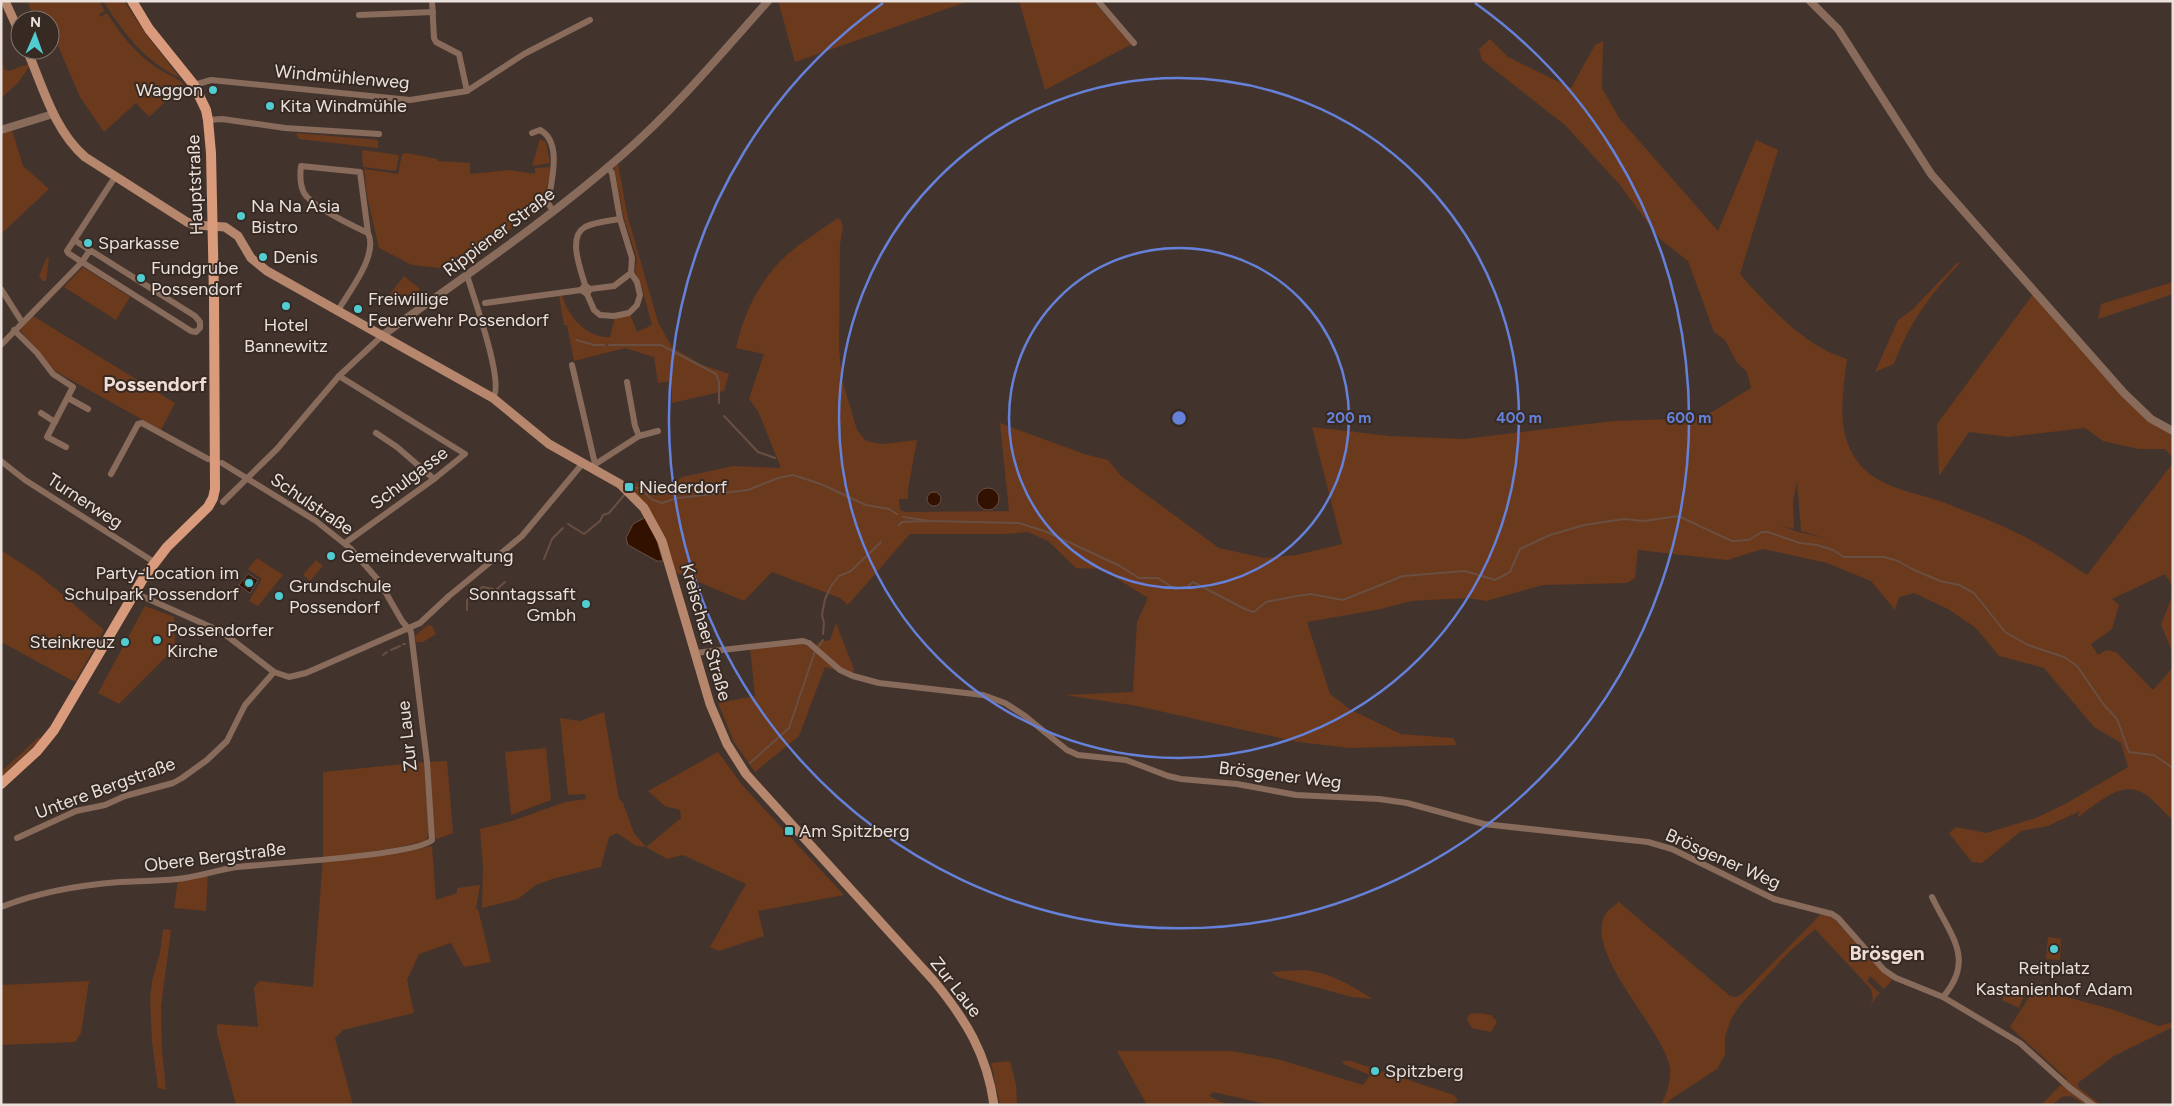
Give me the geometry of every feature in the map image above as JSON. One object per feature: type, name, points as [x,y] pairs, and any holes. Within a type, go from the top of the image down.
[{"type":"main road","name":"Hauptstraße","points":[[1,784],[37,751],[61,720],[154,562],[208,507],[215,489],[219,461],[208,120],[206,110],[194,85],[149,29],[132,1]]},
{"type":"main road","name":"Kreischaer Straße","points":[[31,60],[54,114],[63,132],[75,148],[115,177],[187,222],[195,225],[225,227],[238,236],[251,258],[268,271],[337,312],[383,335],[493,398],[549,444],[590,465],[620,484],[644,508],[662,541],[719,728],[746,774],[864,904]]},
{"type":"main road","name":"Zur Laue","points":[[864,904],[955,1007],[976,1040],[985,1062],[994,1105]]},
{"type":"street","points":[[432,1],[434,38],[436,42],[458,54],[467,90]]},
{"type":"street","name":"Rippiener Straße","points":[[223,502],[277,448],[339,376],[383,335],[467,275],[608,168],[688,90],[768,1]]},
{"type":"street","points":[[1098,1],[1134,43]]},
{"type":"street","points":[[1810,1],[1844,37],[1931,174],[2124,393],[2151,419],[2173,431]]},
{"type":"street","points":[[359,16],[433,12]]},
{"type":"street","name":"Windmühlenweg","points":[[194,85],[211,80],[410,100],[467,90],[524,54],[590,20]]},
{"type":"street","points":[[1,130],[54,114]]},
{"type":"street","points":[[208,120],[222,119],[285,128],[379,134]]},
{"type":"street","points":[[532,133],[540,130],[545,133],[553,149],[554,171],[548,204],[553,211]]},
{"type":"street","points":[[337,312],[370,253],[371,238],[368,233],[360,172],[301,166],[301,184],[305,194],[312,202],[368,233]]},
{"type":"street","points":[[608,168],[612,173],[620,219],[632,258],[631,273],[637,282],[640,294],[637,305],[629,313],[614,316],[600,314],[594,310],[586,289],[576,243],[579,231],[587,226],[620,219]]},
{"type":"street","points":[[74,240],[195,316],[200,322],[200,328],[196,332],[191,331],[68,253],[74,240],[115,177]]},
{"type":"street","points":[[3,340],[82,262],[90,250]]},
{"type":"street","points":[[485,303],[614,286],[631,273]]},
{"type":"street","points":[[467,275],[489,344],[497,391],[493,398]]},
{"type":"street","points":[[1,290],[22,322]]},
{"type":"street","points":[[14,330],[37,353],[53,374],[73,387],[47,437],[66,447]]},
{"type":"street","points":[[572,364],[590,465]]},
{"type":"street","name":"Schulgasse","points":[[339,376],[465,454],[434,479],[345,543]]},
{"type":"street","points":[[627,382],[635,426],[639,436]]},
{"type":"street","points":[[68,398],[88,409]]},
{"type":"street","points":[[41,413],[55,422]]},
{"type":"street","name":"Schulstraße","points":[[112,474],[138,424],[142,424],[208,459],[219,461],[319,523],[345,543],[380,580],[402,621],[409,629]]},
{"type":"street","points":[[135,593],[222,632],[274,672],[289,677],[306,673],[409,629],[430,617],[450,595],[522,536],[590,465],[639,436],[658,431]]},
{"type":"street","points":[[376,433],[397,447],[434,479]]},
{"type":"street","name":"Turnerweg","points":[[1,461],[32,484],[154,562]]},
{"type":"street","name":"Zur Laue","points":[[409,629],[427,762],[432,840]]},
{"type":"street","name":"Brösgener Weg","points":[[695,653],[803,641],[809,643],[840,670],[852,676],[879,683],[983,695],[1005,703],[1019,712],[1067,750],[1078,754],[1126,760],[1168,776],[1237,784],[1296,795],[1388,800],[1407,803],[1484,824],[1648,842],[1672,849],[1774,899],[1832,914],[1884,970],[1896,978],[1943,997],[2025,1048],[2070,1088],[2093,1105]]},
{"type":"street","name":"Untere Bergstraße","points":[[18,838],[76,811],[105,805],[124,796],[173,783],[182,778],[207,760],[227,741],[245,705],[274,672]]},
{"type":"street","name":"Obere Bergstraße","points":[[1,907],[40,893],[117,882],[178,879],[239,867],[263,866],[395,850],[423,845],[432,840]]},
{"type":"street","points":[[1932,897],[1947,924],[1959,957],[1960,968],[1957,978],[1943,997]]},
{"type":"shaded area","points":[[28,1],[99,1],[105,11],[99,14],[100,17],[107,13],[135,50],[157,68],[184,84],[149,117],[136,103],[104,132],[80,97],[60,51],[60,10],[31,10]]},
{"type":"shaded area","points":[[103,1],[124,1],[146,34],[180,78],[145,55],[127,35]]},
{"type":"shaded area","points":[[778,1],[969,1],[795,62]]},
{"type":"shaded area","points":[[1019,1],[1093,1],[1132,44],[1045,90]]},
{"type":"shaded area","points":[[1490,39],[1508,57],[1571,88],[1595,45],[1603,41],[1602,88],[1619,118],[1718,231],[1756,140],[1778,150],[1740,274],[1788,324],[1816,345],[1847,359],[1842,410],[1845,435],[1855,458],[1863,468],[1884,483],[1945,503],[2028,538],[2087,575],[2173,463],[2173,587],[2165,574],[2112,599],[2119,605],[2112,629],[2091,644],[2098,655],[2106,650],[2116,652],[2153,690],[2173,667],[2173,820],[2145,794],[2133,789],[2124,790],[2107,796],[2077,818],[2080,811],[2048,826],[2021,831],[1982,863],[1972,862],[1949,833],[1956,827],[1986,833],[2036,818],[2067,803],[2128,767],[2121,743],[2094,727],[2044,668],[1999,656],[1976,628],[1948,609],[1914,593],[1899,597],[1895,610],[1871,581],[1827,563],[1763,549],[1727,560],[1638,550],[1635,578],[1627,583],[1543,585],[1486,601],[1468,598],[1411,601],[1381,609],[1307,622],[1330,694],[1351,710],[1401,734],[1453,738],[1457,745],[1350,748],[1298,742],[1137,706],[1065,695],[1133,692],[1137,622],[1148,598],[1102,569],[1076,568],[1048,541],[1028,532],[1006,534],[910,534],[848,605],[840,598],[772,572],[744,601],[672,571],[629,487],[637,482],[656,496],[682,477],[733,466],[781,468],[758,411],[749,399],[764,354],[736,348],[748,309],[769,274],[794,249],[838,218],[843,228],[840,244],[839,348],[842,380],[857,430],[866,441],[882,444],[917,440],[908,499],[899,499],[900,510],[905,512],[1009,511],[1000,423],[1084,454],[1108,460],[1121,476],[1219,548],[1264,558],[1297,555],[1342,544],[1312,427],[1390,436],[1464,439],[1613,421],[1675,419],[1707,415],[1751,388],[1747,372],[1736,361],[1725,340],[1714,332],[1688,261],[1660,239],[1620,185],[1565,125],[1482,60],[1479,49]],"holes":[[[1797,481],[1801,531],[1826,538],[1798,532],[1782,526],[1794,529],[1793,501]]]},
{"type":"shaded area","points":[[1,57],[4,69],[9,71],[28,64],[29,67],[18,83],[1,98]]},
{"type":"shaded area","points":[[12,130],[23,166],[49,189],[2,233],[1,134]]},
{"type":"shaded area","points":[[296,133],[378,140],[378,148],[299,139]]},
{"type":"shaded area","points":[[540,139],[546,142],[550,163],[532,166]]},
{"type":"shaded area","points":[[362,150],[399,155],[396,171],[363,167]]},
{"type":"shaded area","points":[[407,153],[437,159],[438,161],[470,163],[470,174],[509,170],[535,174],[535,168],[551,167],[541,210],[509,230],[466,263],[440,268],[412,265],[379,248],[367,196],[364,169],[398,174],[402,154]]},
{"type":"shaded area","points":[[618,164],[628,218],[658,322],[672,347],[700,364],[729,374],[724,391],[672,403],[671,381],[658,383],[654,357],[625,348],[574,361],[567,325],[564,325],[559,296],[562,295],[568,310],[579,324],[586,330],[602,337],[610,337],[615,317],[630,314],[637,332],[652,325],[641,284],[635,271],[637,258],[624,219],[614,166]]},
{"type":"shaded area","points":[[47,257],[49,259],[46,281],[43,281],[39,276]]},
{"type":"shaded area","points":[[1958,262],[1960,263],[1921,310],[1906,335],[1894,364],[1875,372],[1898,320],[1912,310]]},
{"type":"shaded area","points":[[83,267],[130,297],[116,320],[64,287]]},
{"type":"shaded area","points":[[404,276],[420,289],[406,306],[390,294]]},
{"type":"shaded area","points":[[2173,282],[2173,294],[2098,319],[2101,304]]},
{"type":"shaded area","points":[[2034,293],[2151,419],[2173,431],[2173,458],[2165,449],[2139,449],[2103,441],[2085,428],[2009,437],[1969,432],[1939,476],[1937,424]]},
{"type":"shaded area","points":[[33,316],[175,403],[161,430],[55,371],[20,330]]},
{"type":"shaded area","points":[[988,488],[996,491],[999,499],[996,507],[988,510],[980,507],[977,499],[980,491]]},
{"type":"shaded area","points":[[931,492],[937,492],[941,499],[937,506],[931,506],[927,502],[927,496]]},
{"type":"shaded area","points":[[646,517],[655,534],[663,561],[657,561],[628,545],[626,538],[633,524]]},
{"type":"shaded area","points":[[1,550],[39,575],[104,630],[75,682],[1,642]]},
{"type":"shaded area","points":[[257,558],[283,575],[258,606],[249,601],[262,579],[248,569]]},
{"type":"shaded area","points":[[316,560],[323,566],[310,581],[303,575]]},
{"type":"shaded area","name":"Party-Location im Schulpark Possendorf","points":[[248,574],[258,580],[250,593],[239,585]]},
{"type":"shaded area","points":[[2173,594],[2173,653],[2161,625]]},
{"type":"shaded area","points":[[145,606],[174,617],[175,648],[119,704],[98,693]]},
{"type":"shaded area","points":[[836,623],[854,669],[853,674],[838,666],[815,646],[819,642],[830,640]]},
{"type":"shaded area","points":[[428,625],[432,626],[436,634],[423,642],[416,642],[415,636]]},
{"type":"shaded area","points":[[796,642],[812,648],[838,671],[825,667],[799,736],[755,772],[734,742],[718,703],[755,696],[750,648]]},
{"type":"shaded area","points":[[604,712],[619,799],[623,803],[634,833],[646,847],[636,846],[617,833],[609,837],[601,867],[555,878],[536,885],[518,899],[482,908],[483,867],[480,829],[512,821],[565,802],[586,799],[585,794],[568,795],[560,718],[580,721]]},
{"type":"shaded area","points":[[39,737],[41,739],[1,777],[1,772]]},
{"type":"shaded area","points":[[546,748],[551,800],[511,815],[505,752]]},
{"type":"shaded area","points":[[718,752],[743,786],[844,895],[758,911],[764,936],[719,951],[710,947],[746,884],[683,855],[667,859],[646,847],[681,818],[680,810],[665,806],[648,791]]},
{"type":"shaded area","points":[[447,761],[453,833],[437,839],[433,837],[428,762]]},
{"type":"shaded area","points":[[424,762],[429,833],[426,841],[360,853],[396,853],[432,846],[436,900],[457,893],[457,888],[480,885],[476,909],[478,909],[491,962],[464,967],[451,943],[419,954],[407,980],[414,1013],[343,1030],[335,1038],[353,1105],[236,1105],[217,1033],[217,1024],[258,1027],[254,988],[259,981],[313,987],[323,859],[323,772]]},
{"type":"shaded area","points":[[208,871],[206,911],[174,908],[178,879]]},
{"type":"shaded area","points":[[1619,902],[1730,996],[1736,997],[1742,994],[1822,913],[1822,916],[1826,914],[1834,919],[1893,979],[1884,989],[1870,976],[1867,981],[1880,993],[1868,1007],[1873,999],[1871,989],[1815,929],[1788,953],[1741,1004],[1731,1019],[1725,1037],[1725,1055],[1717,1069],[1671,1099],[1665,1105],[1661,1105],[1667,1091],[1670,1068],[1654,1032],[1613,967],[1604,946],[1601,927],[1607,912]]},
{"type":"shaded area","points":[[163,929],[171,930],[161,1007],[162,1051],[166,1090],[158,1088],[152,1041],[150,999]]},
{"type":"shaded area","name":"Reitplatz Kastanienhof Adam","points":[[2048,937],[2061,939],[2060,960],[2046,959]]},
{"type":"shaded area","points":[[1303,970],[1331,976],[1373,999],[1352,997],[1278,977],[1271,972]]},
{"type":"shaded area","points":[[89,981],[81,1033],[75,1042],[1,1045],[1,985]]},
{"type":"shaded area","points":[[2041,982],[2048,992],[2111,1009],[2159,1026],[2173,1022],[2173,1027],[2114,1056],[2078,1083],[2078,1087],[2101,1105],[2086,1105],[2071,1096],[2062,1097],[2052,1105],[2041,1105],[2067,1079],[2010,1027]]},
{"type":"shaded area","points":[[2010,984],[2027,989],[2019,1008],[2002,1000]]},
{"type":"shaded area","points":[[1469,1014],[1491,1015],[1497,1022],[1491,1032],[1472,1028],[1467,1020]]},
{"type":"shaded area","points":[[1117,1051],[1232,1051],[1281,1060],[1363,1085],[1370,1075],[1345,1065],[1342,1061],[1351,1061],[1454,1095],[1458,1100],[1451,1105],[1270,1105],[1213,1092],[1209,1096],[1232,1105],[1147,1105]]},
{"type":"shaded area","points":[[1010,1061],[1016,1085],[1017,1105],[1000,1105],[991,1063]]},
{"type":"waterway","points":[[576,340],[594,345],[604,345]]},
{"type":"waterway","points":[[609,345],[661,345],[716,374],[719,382],[719,403]]},
{"type":"waterway","points":[[724,416],[758,452],[775,458]]},
{"type":"waterway","points":[[634,488],[639,488],[653,500],[662,503],[678,498],[748,490],[778,478],[793,475],[821,484],[866,505],[889,509],[897,514]]},
{"type":"waterway","points":[[568,524],[584,534],[600,521],[603,515],[609,513],[625,494]]},
{"type":"waterway","points":[[903,517],[930,521],[1019,523],[1047,532],[1120,566],[1139,578],[1158,578],[1175,589],[1187,587],[1193,582],[1254,612],[1266,602],[1311,594],[1343,600],[1403,576],[1465,571],[1495,580],[1510,572],[1520,549],[1550,535],[1584,525],[1624,519],[1644,521],[1678,516],[1732,541],[1749,540],[1762,532],[1768,532],[1800,543],[1817,545],[1833,550],[1844,557],[1884,557],[1898,561],[1940,581],[1959,585],[1974,593],[2005,632],[2028,645],[2064,657],[2077,666],[2104,705],[2117,719],[2129,752],[2154,755],[2173,768]]},
{"type":"waterway","points":[[899,525],[902,522],[928,521]]},
{"type":"waterway","points":[[544,559],[552,539],[563,528]]},
{"type":"waterway","points":[[823,634],[824,623],[822,615],[825,599],[831,586],[839,576],[851,571],[881,542]]},
{"type":"waterway","points":[[497,589],[505,582]]},
{"type":"waterway","points":[[479,589],[483,587],[493,589]]},
{"type":"waterway","points":[[467,610],[467,600],[469,598]]},
{"type":"waterway","points":[[819,646],[823,640]]},
{"type":"waterway","points":[[391,650],[400,646]]},
{"type":"waterway","points":[[750,763],[789,728],[815,651]]},
{"type":"waterway","points":[[383,655],[387,652]]},
{"type":"place","name":"Waggon","points":[[213,90]]},
{"type":"place","name":"Kita Windmühle","points":[[270,106]]},
{"type":"place","name":"Na Na Asia Bistro","points":[[241,216]]},
{"type":"place","name":"Sparkasse","points":[[88,243]]},
{"type":"place","name":"Denis","points":[[263,257]]},
{"type":"place","name":"Fundgrube Possendorf","points":[[141,278]]},
{"type":"place","name":"Hotel Bannewitz","points":[[286,306]]},
{"type":"place","name":"Freiwillige Feuerwehr Possendorf","points":[[358,309]]},
{"type":"place","name":"Niederdorf","points":[[629,487]]},
{"type":"place","name":"Gemeindeverwaltung","points":[[331,556]]},
{"type":"place","name":"Party-Location im Schulpark Possendorf","points":[[249,583]]},
{"type":"place","name":"Grundschule Possendorf","points":[[279,596]]},
{"type":"place","name":"Sonntagssaft Gmbh","points":[[586,604]]},
{"type":"place","name":"Possendorfer Kirche","points":[[157,640]]},
{"type":"place","name":"Steinkreuz","points":[[125,642]]},
{"type":"place","name":"Am Spitzberg","points":[[789,831]]},
{"type":"place","name":"Reitplatz Kastanienhof Adam","points":[[2054,949]]},
{"type":"place","name":"Spitzberg","points":[[1375,1071]]},
{"type":"district","name":"Possendorf","points":[[155,384]]},
{"type":"district","name":"Brösgen","points":[[1887,953]]}]
